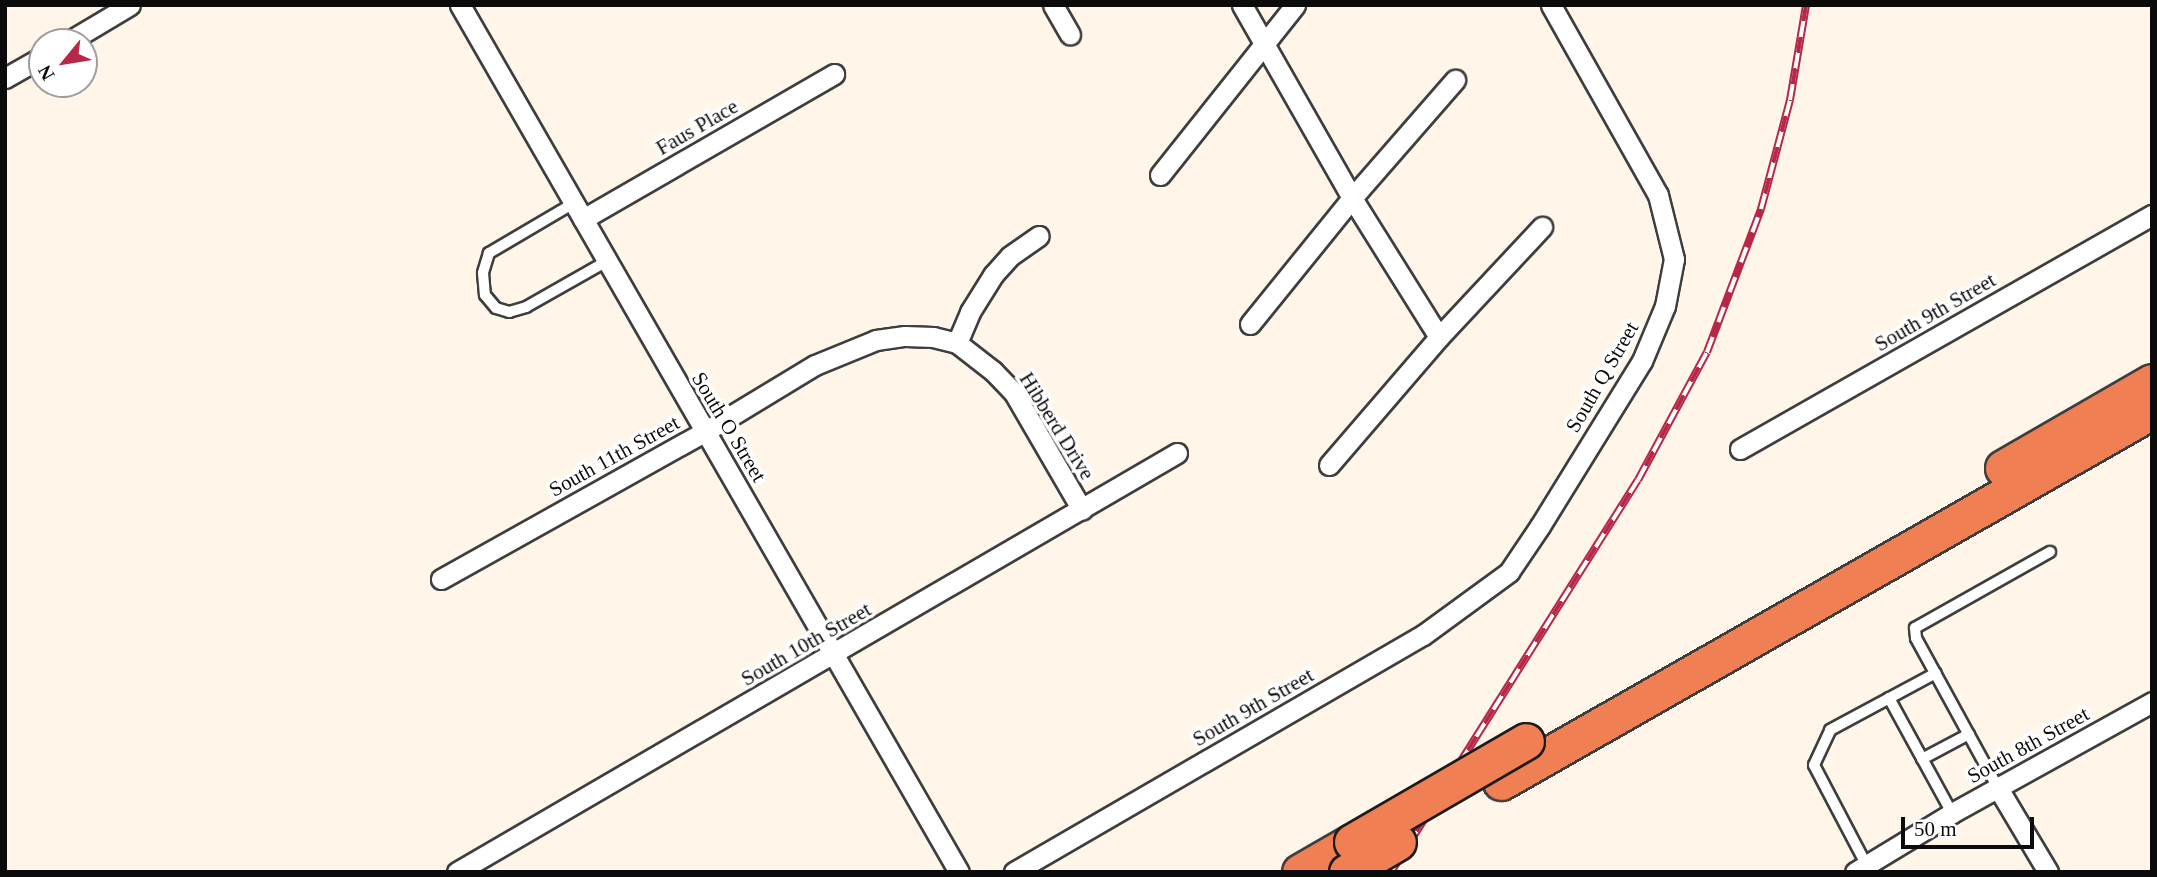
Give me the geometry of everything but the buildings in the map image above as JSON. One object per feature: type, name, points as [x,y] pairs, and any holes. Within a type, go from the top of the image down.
[{"type":"highway","points":[[1350,857],[1526,741],[2152,382]]},
{"type":"highway","points":[[1300,872],[1350,857],[1501,782],[2152,411]]},
{"type":"street","points":[[91,28],[130,5]]},
{"type":"street","name":"South O Street","points":[[460,5],[959,872]]},
{"type":"street","points":[[1053,5],[1070,34]]},
{"type":"street","points":[[1242,5],[1352,198],[1439,337]]},
{"type":"street","points":[[1160,175],[1263,41],[1295,5]]},
{"type":"street","name":"South Q Street","points":[[1509,572],[1642,361],[1665,306],[1674,259],[1658,195],[1551,5]]},
{"type":"street","points":[[5,78],[28,65]]},
{"type":"street","name":"Faus Place","points":[[578,211],[834,74]]},
{"type":"street","points":[[1251,324],[1352,198],[1455,80]]},
{"type":"street","name":"South 9th Street","points":[[1740,449],[2152,215]]},
{"type":"street","points":[[1329,465],[1439,337],[1542,228]]},
{"type":"street","points":[[957,343],[970,312],[993,275],[1010,257],[1039,236]]},
{"type":"street","name":"South 11th Street","points":[[441,579],[706,431],[815,365],[863,345],[905,336],[933,337],[957,343]]},
{"type":"street","name":"Hibberd Drive","points":[[957,343],[993,371],[1014,393],[1082,510]]},
{"type":"street","name":"South 10th Street","points":[[457,872],[1177,453]]},
{"type":"street","name":"South 9th Street","points":[[1014,872],[1423,635],[1509,572]]},
{"type":"street","name":"South 8th Street","points":[[1861,869],[1952,813],[2152,702]]},
{"type":"street","points":[[1998,788],[2048,872]]},
{"type":"lane","points":[[578,211],[489,253],[482,273],[485,295],[496,308],[509,312],[526,307],[607,261]]},
{"type":"lane","points":[[1998,788],[1914,634],[1915,628],[2050,552]]},
{"type":"lane","points":[[1861,869],[1814,765],[1830,730],[1936,673]]},
{"type":"lane","points":[[1889,698],[1952,813]]},
{"type":"lane","points":[[1922,759],[1969,734]]},
{"type":"railway","points":[[1391,872],[1638,480],[1707,352],[1761,209],[1790,100],[1806,5]]}]
